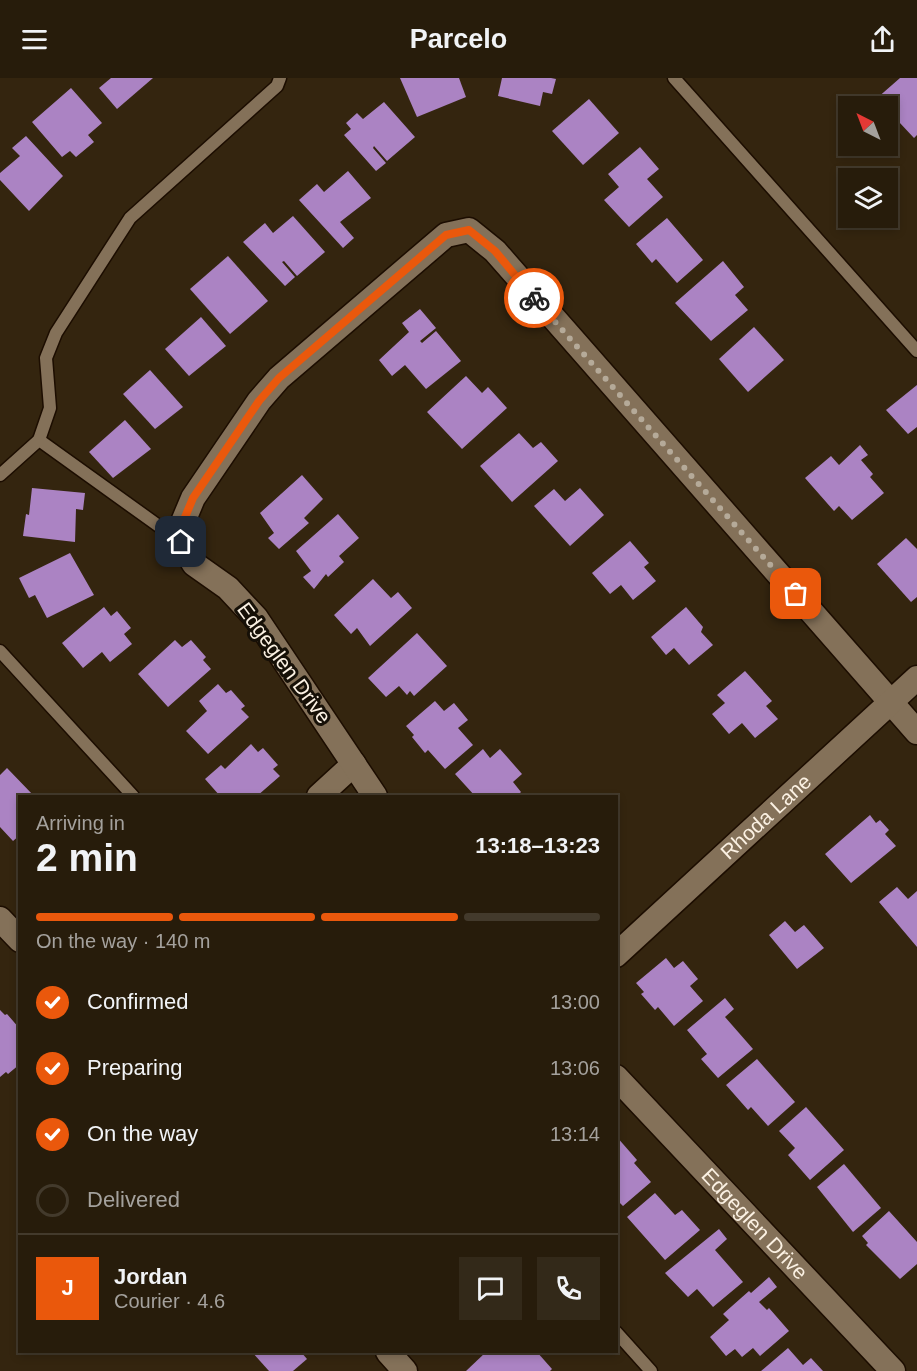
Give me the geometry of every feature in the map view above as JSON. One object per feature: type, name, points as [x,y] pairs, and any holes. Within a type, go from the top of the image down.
[{"type":"street","points":[[181,542],[183,522],[193,498],[259,401],[279,378],[446,235],[469,230],[495,251],[917,732]]},
{"type":"street","name":"Edgeglen Drive","points":[[181,542],[194,564],[228,588],[256,618],[374,795]]},
{"type":"street","name":"Rhoda Lane","points":[[618,953],[917,678]]},
{"type":"street","points":[[320,795],[354,764]]},
{"type":"street","points":[[0,919],[18,938]]},
{"type":"street","name":"Edgeglen Drive","points":[[618,1079],[893,1371]]},
{"type":"street","points":[[389,1353],[405,1371]]},
{"type":"lane","points":[[0,475],[39,440],[50,408],[46,358],[52,341],[130,218],[277,86],[280,78]]},
{"type":"lane","points":[[675,78],[917,351]]},
{"type":"lane","points":[[39,440],[181,542]]},
{"type":"lane","points":[[0,651],[132,795]]},
{"type":"lane","points":[[618,1334],[651,1371]]},
{"type":"building","points":[[111,78],[153,78],[117,109],[99,88]]},
{"type":"building","points":[[400,78],[459,78],[466,97],[417,117]]},
{"type":"building","points":[[502,78],[556,79],[552,94],[543,92],[540,106],[498,96]]},
{"type":"building","points":[[900,78],[917,78],[917,135],[914,138],[898,123],[898,96],[879,96]]},
{"type":"building","points":[[71,88],[102,123],[88,135],[94,142],[76,157],[70,151],[62,157],[32,122]]},
{"type":"building","points":[[589,99],[619,133],[583,165],[552,131]]},
{"type":"building","points":[[384,102],[415,137],[387,161],[374,146],[373,148],[386,163],[376,171],[344,135],[351,129],[346,123],[357,113],[363,119]]},
{"type":"building","points":[[26,136],[63,176],[29,211],[0,180],[0,173],[20,156],[12,148]]},
{"type":"building","points":[[640,147],[659,169],[647,179],[663,197],[629,227],[604,200],[619,187],[608,174]]},
{"type":"building","points":[[348,171],[371,198],[340,222],[354,238],[343,248],[299,200],[317,184],[324,192]]},
{"type":"building","points":[[293,216],[325,252],[297,276],[284,261],[282,262],[295,277],[285,286],[243,242],[265,223],[273,233]]},
{"type":"building","points":[[667,218],[703,260],[677,283],[656,259],[652,263],[636,244]]},
{"type":"building","points":[[228,256],[268,301],[230,334],[190,289]]},
{"type":"building","points":[[723,261],[744,287],[735,295],[748,310],[711,341],[675,303]]},
{"type":"building","points":[[420,309],[436,328],[420,341],[422,343],[436,331],[461,361],[426,389],[405,365],[392,376],[379,360],[409,332],[402,323]]},
{"type":"building","points":[[201,317],[226,346],[189,376],[165,349]]},
{"type":"building","points":[[754,327],[784,360],[748,392],[719,359]]},
{"type":"building","points":[[150,370],[183,407],[155,429],[123,394]]},
{"type":"building","points":[[466,376],[482,393],[488,387],[507,408],[462,449],[427,412]]},
{"type":"building","points":[[917,385],[917,427],[908,434],[886,410]]},
{"type":"building","points":[[125,420],[151,449],[113,478],[89,452]]},
{"type":"building","points":[[519,433],[533,448],[541,442],[558,461],[512,502],[480,466]]},
{"type":"building","points":[[860,445],[868,455],[861,460],[873,474],[870,477],[884,493],[852,520],[839,506],[834,511],[805,478],[831,456],[839,465]]},
{"type":"building","points":[[302,475],[323,499],[304,518],[309,523],[279,549],[268,538],[274,533],[260,513]]},
{"type":"building","points":[[32,488],[85,493],[83,510],[76,509],[75,542],[23,536],[26,514],[29,515]]},
{"type":"building","points":[[580,488],[604,515],[570,546],[534,506],[554,489],[565,501]]},
{"type":"building","points":[[338,514],[359,538],[339,556],[344,562],[328,577],[326,574],[314,589],[303,577],[311,571],[296,551]]},
{"type":"building","points":[[906,538],[917,549],[917,597],[911,602],[877,564]]},
{"type":"building","points":[[630,541],[649,563],[644,567],[656,581],[633,600],[621,585],[610,594],[592,573]]},
{"type":"building","points":[[70,553],[94,595],[47,618],[35,595],[29,598],[19,578]]},
{"type":"building","points":[[373,579],[391,598],[398,592],[412,608],[370,646],[357,628],[351,634],[334,615]]},
{"type":"building","points":[[104,607],[111,616],[117,611],[131,628],[124,634],[132,644],[110,662],[102,652],[83,668],[62,643]]},
{"type":"building","points":[[686,607],[703,627],[701,632],[713,645],[689,665],[674,648],[666,655],[651,637]]},
{"type":"building","points":[[417,633],[447,666],[414,696],[410,691],[407,695],[399,686],[386,697],[368,678]]},
{"type":"building","points":[[175,640],[182,647],[191,640],[206,657],[203,660],[211,669],[168,707],[138,674]]},
{"type":"building","points":[[745,671],[772,701],[766,706],[778,719],[755,738],[742,723],[729,734],[712,714],[725,703],[717,695]]},
{"type":"building","points":[[218,684],[226,693],[231,690],[245,706],[241,709],[249,717],[208,754],[186,731],[207,711],[199,701]]},
{"type":"building","points":[[435,701],[444,711],[454,703],[468,720],[458,728],[473,745],[445,769],[428,750],[425,753],[406,726]]},
{"type":"building","points":[[251,744],[258,752],[263,748],[278,765],[273,769],[280,776],[258,795],[219,795],[205,779],[221,765],[225,769]]},
{"type":"building","points":[[483,749],[490,758],[500,749],[522,774],[513,782],[521,792],[518,795],[474,795],[455,774]]},
{"type":"building","points":[[7,768],[33,795],[18,795],[18,837],[13,841],[0,827],[0,775]]},
{"type":"building","points":[[870,815],[876,823],[880,820],[889,830],[885,834],[896,846],[851,883],[825,854]]},
{"type":"building","points":[[897,887],[908,899],[917,891],[917,947],[879,902]]},
{"type":"building","points":[[785,921],[795,932],[804,925],[824,948],[797,969],[769,935]]},
{"type":"building","points":[[666,958],[674,968],[683,961],[698,979],[690,986],[703,1001],[674,1026],[658,1007],[655,1010],[641,994],[644,992],[636,983]]},
{"type":"building","points":[[725,998],[734,1009],[725,1017],[753,1049],[718,1078],[701,1059],[707,1054],[687,1030]]},
{"type":"building","points":[[0,1010],[5,1015],[7,1014],[18,1027],[18,1066],[0,1077]]},
{"type":"building","points":[[757,1059],[795,1102],[768,1126],[751,1107],[748,1110],[726,1085]]},
{"type":"building","points":[[806,1107],[844,1150],[810,1180],[788,1155],[795,1148],[779,1131]]},
{"type":"building","points":[[618,1138],[637,1160],[634,1163],[651,1182],[623,1206],[618,1201]]},
{"type":"building","points":[[844,1164],[881,1208],[853,1232],[817,1187]]},
{"type":"building","points":[[655,1193],[675,1215],[682,1210],[700,1230],[665,1260],[627,1217]]},
{"type":"building","points":[[889,1211],[917,1242],[917,1264],[900,1279],[866,1245],[868,1243],[862,1236]]},
{"type":"building","points":[[719,1229],[727,1239],[715,1250],[743,1282],[713,1307],[697,1289],[688,1297],[665,1273]]},
{"type":"building","points":[[769,1277],[777,1287],[759,1302],[767,1310],[769,1308],[789,1331],[760,1356],[753,1348],[742,1357],[735,1349],[726,1356],[710,1337],[729,1320],[723,1314]]},
{"type":"building","points":[[788,1348],[803,1365],[811,1358],[823,1371],[761,1371]]},
{"type":"building","points":[[253,1353],[302,1353],[307,1359],[293,1371],[269,1371]]},
{"type":"building","points":[[485,1353],[538,1353],[552,1369],[550,1371],[466,1371]]},
{"type":"way so far","points":[[534,298],[796,594]]},
{"type":"route","points":[[181,542],[183,522],[193,498],[259,401],[279,378],[446,235],[469,230],[495,251],[534,298]]}]
